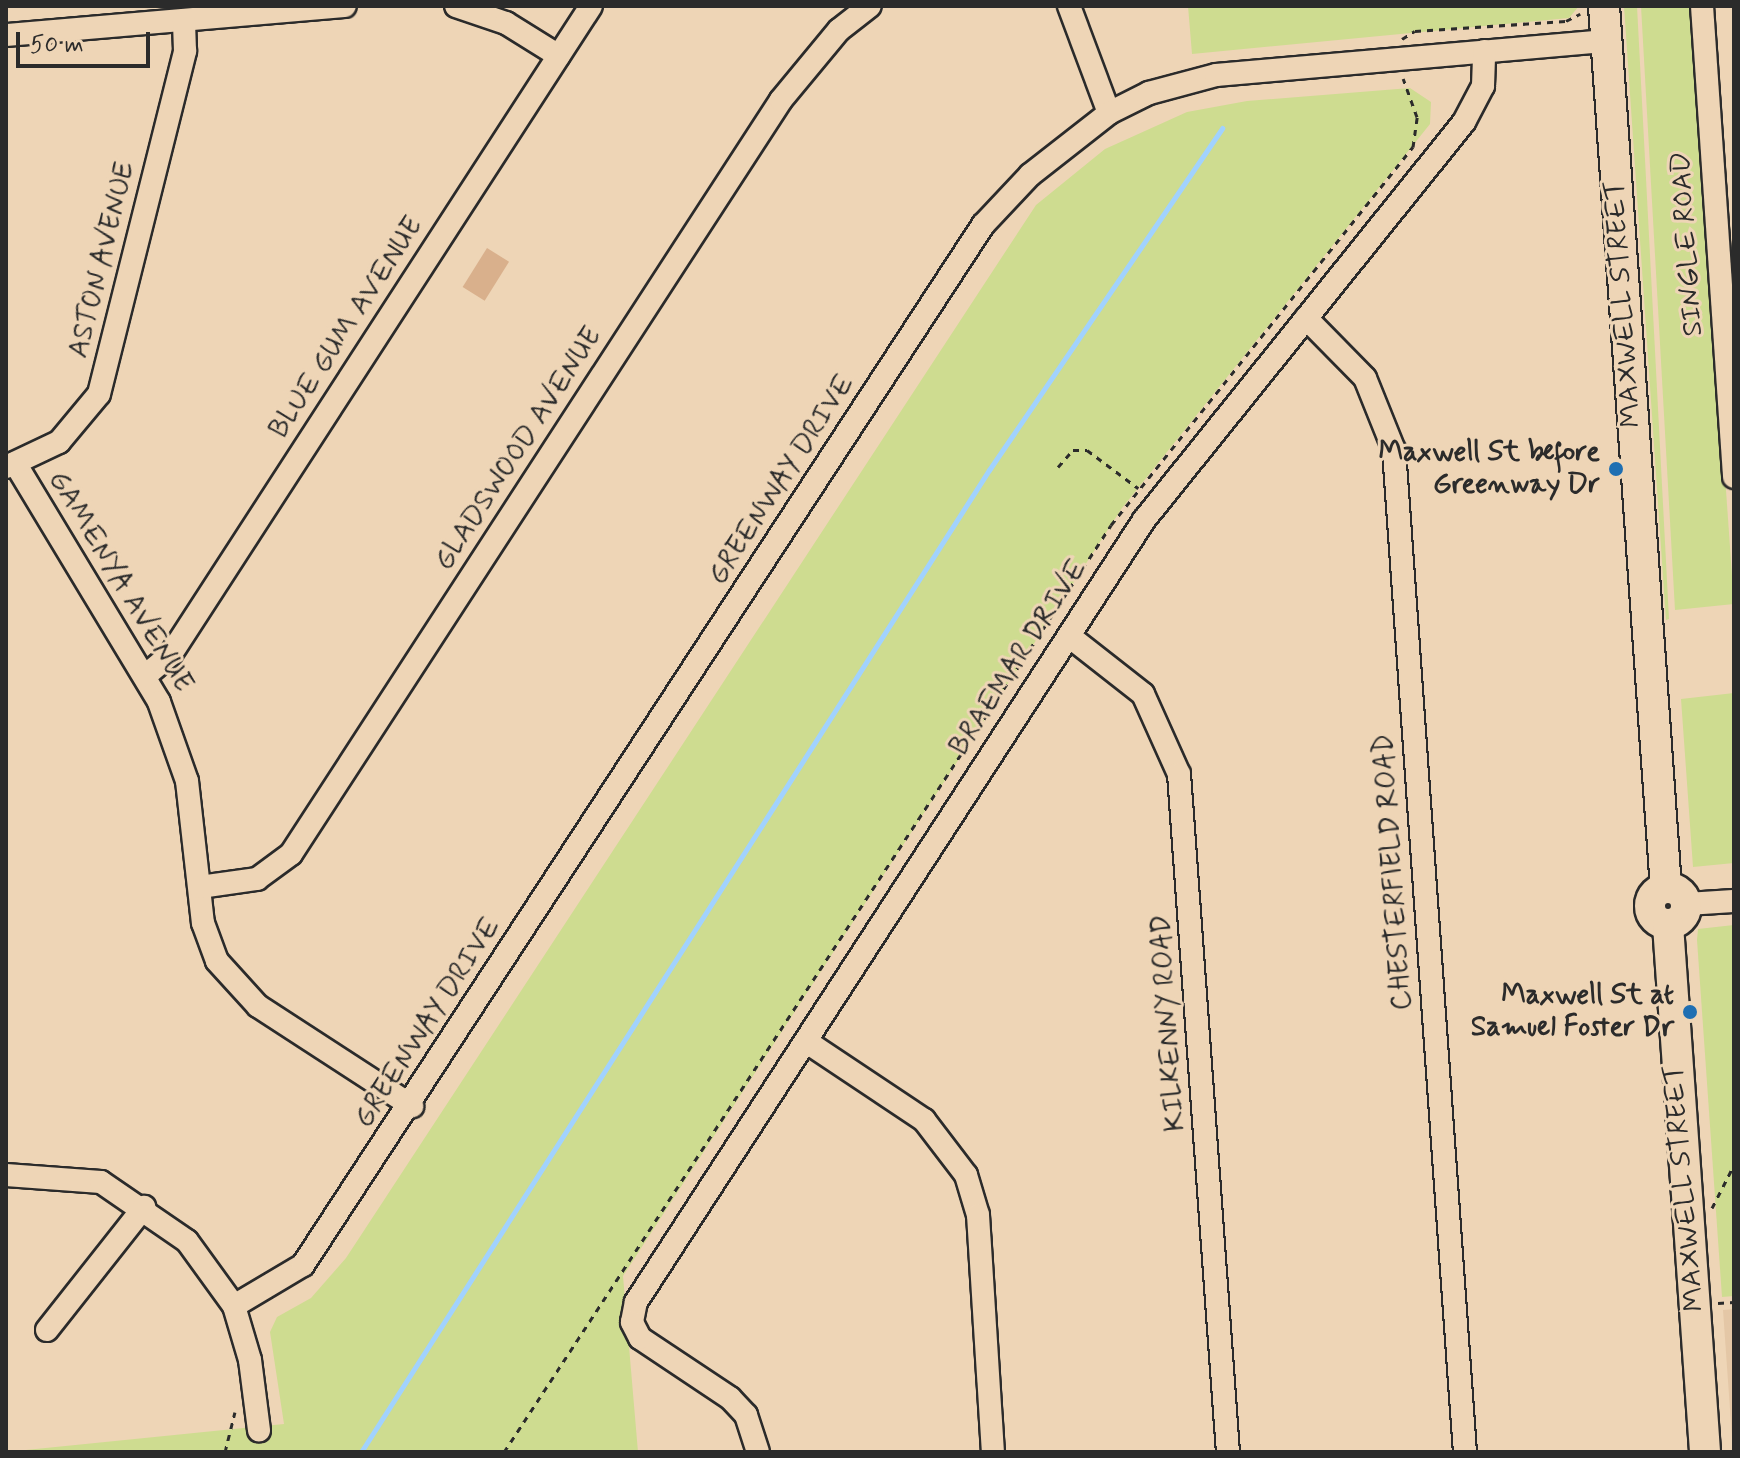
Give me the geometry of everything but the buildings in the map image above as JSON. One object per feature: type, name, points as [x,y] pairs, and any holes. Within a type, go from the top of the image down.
[{"type":"main road","name":"MAXWELL STREET","points":[[1592,9],[1607,41],[1673,906],[1705,1452]]},
{"type":"street","points":[[6,35],[345,6]]},
{"type":"street","points":[[456,6],[506,23],[559,56]]},
{"type":"street","name":"BLUE GUM AVENUE","points":[[145,676],[171,654],[591,6]]},
{"type":"street","name":"GLADSWOOD AVENUE","points":[[200,887],[257,879],[291,854],[781,100],[839,30],[870,6]]},
{"type":"street","points":[[1069,6],[1109,113]]},
{"type":"street","name":"SINGLE ROAD","points":[[1702,6],[1734,477]]},
{"type":"street","name":"ASTON AVENUE","points":[[10,465],[68,435],[99,394],[185,51],[184,20]]},
{"type":"street","name":"GREENWAY DRIVE","points":[[234,1306],[303,1265],[412,1106],[983,225],[1030,175],[1109,113],[1149,93],[1216,75],[1607,41]]},
{"type":"street","name":"BRAEMAR DRIVE","points":[[758,1452],[739,1406],[640,1338],[632,1322],[636,1302],[1144,520],[1470,113],[1483,86],[1484,51]]},
{"type":"street","name":"CHESTERFIELD ROAD","points":[[1306,318],[1365,378],[1386,418],[1396,466],[1465,1452]]},
{"type":"street","name":"GAMENYA AVENUE","points":[[10,465],[145,676],[181,758],[206,937],[233,984],[412,1106]]},
{"type":"street","name":"KILKENNY ROAD","points":[[1069,636],[1143,694],[1179,774],[1228,1452]]},
{"type":"street","points":[[1673,906],[1734,901]]},
{"type":"street","points":[[807,1042],[913,1110],[942,1138],[966,1175],[978,1215],[993,1452]]},
{"type":"street","points":[[6,1175],[89,1179],[144,1207],[199,1254],[234,1306],[250,1360],[259,1430]]},
{"type":"street","points":[[47,1330],[144,1207]]},
{"type":"path","points":[[1400,41],[1415,31],[1566,21],[1592,9]]},
{"type":"path","points":[[1058,467],[1073,450],[1087,450],[1139,488]]},
{"type":"path","points":[[1710,1214],[1734,1165]]},
{"type":"path","points":[[225,1452],[235,1412]]},
{"type":"shaded area","points":[[1734,1309],[1734,1452],[1733,1452],[1723,1310]]},
{"type":"green space","points":[[1188,6],[1579,6],[1569,18],[1192,54]]},
{"type":"green space","points":[[1624,6],[1637,6],[1669,619],[1666,620]]},
{"type":"green space","points":[[1641,6],[1692,6],[1734,604],[1675,610]]},
{"type":"green space","points":[[1410,88],[1431,102],[1430,124],[1122,508],[623,1276],[638,1452],[6,1452],[284,1424],[270,1332],[277,1317],[311,1298],[346,1258],[1036,205],[1105,149],[1187,112],[1247,101]]},
{"type":"green space","points":[[1734,693],[1734,863],[1693,867],[1681,699]]},
{"type":"green space","points":[[1734,925],[1734,1296],[1722,1297],[1697,940],[1698,929]]},
{"type":"waterway","points":[[361,1452],[989,470],[1222,128]]},
{"type":"place","name":"Maxwell St before Greenway Dr","points":[[1616,469]]},
{"type":"place","name":"Maxwell St at Samuel Foster Dr","points":[[1690,1012]]}]
